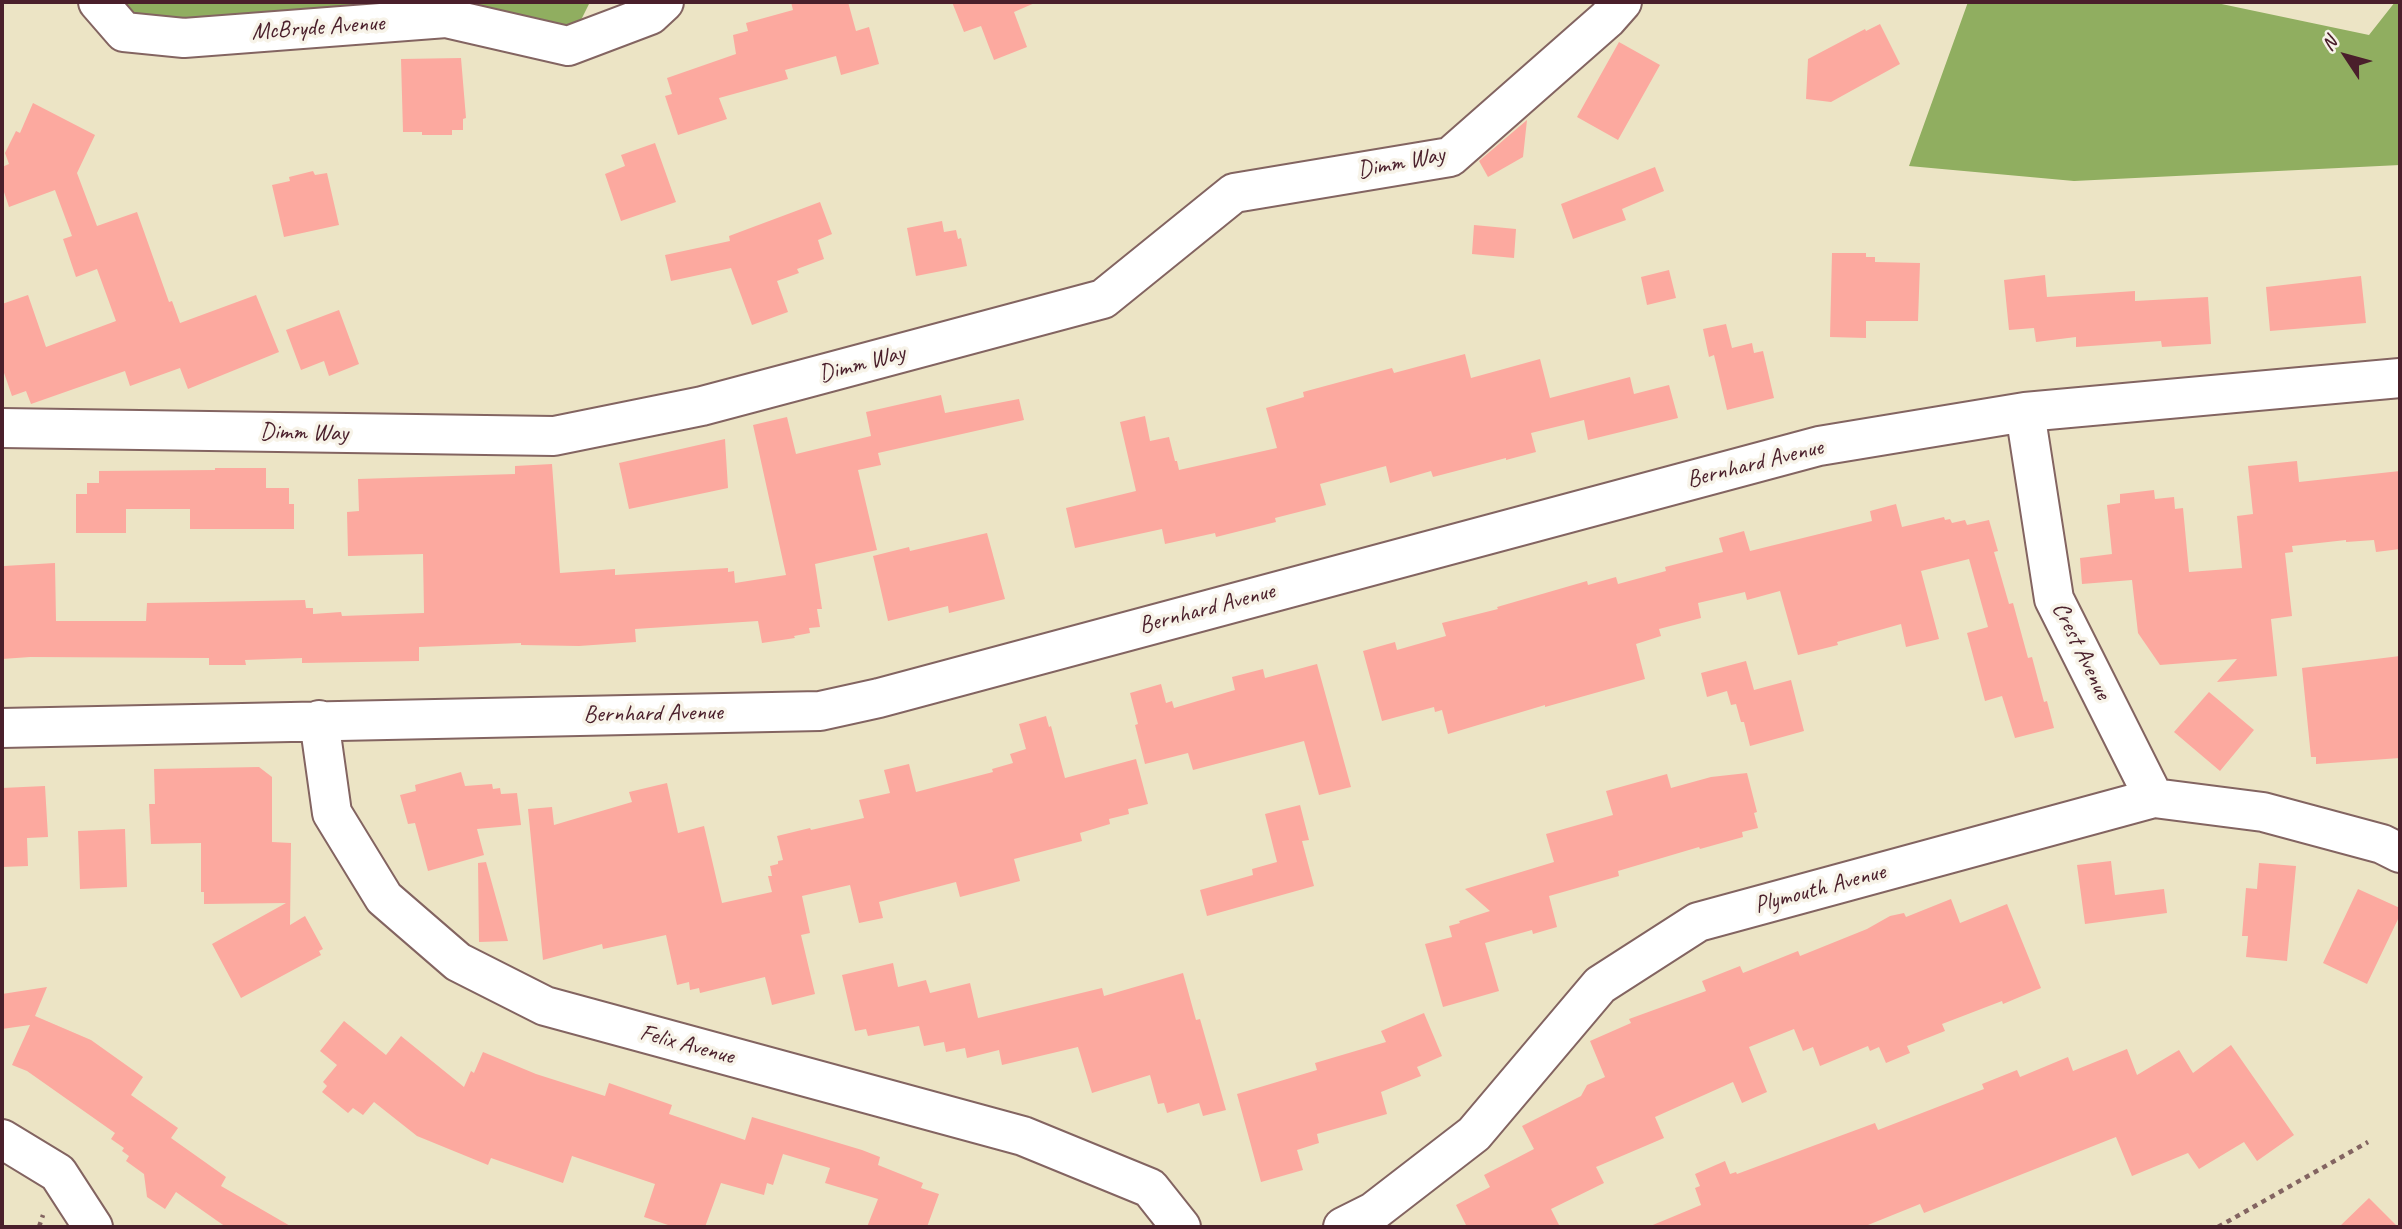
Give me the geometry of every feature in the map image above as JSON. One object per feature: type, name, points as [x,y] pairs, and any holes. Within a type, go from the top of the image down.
[{"type":"street","name":"McBryde Avenue","points":[[98,2],[124,32],[184,38],[446,18],[568,46],[650,15],[664,2]]},
{"type":"street","name":"Dimm Way","points":[[2,428],[554,436],[702,406],[1103,299],[1234,193],[1450,157],[1607,19],[1622,2]]},
{"type":"street","name":"Bernhard Avenue","points":[[2,728],[820,711],[879,698],[1819,446],[2025,412],[2400,378]]},
{"type":"street","name":"Crest Avenue","points":[[2025,412],[2054,599],[2154,798]]},
{"type":"street","name":"Felix Avenue","points":[[320,720],[332,813],[384,898],[458,962],[545,1006],[1023,1136],[1150,1188],[1181,1227]]},
{"type":"street","name":"Plymouth Avenue","points":[[1343,1227],[1373,1212],[1474,1134],[1600,985],[1698,922],[2154,798],[2263,811],[2382,844],[2400,853]]},
{"type":"street","points":[[2,1139],[58,1173],[93,1227]]},
{"type":"path","points":[[2218,1227],[2368,1142]]},
{"type":"green space","points":[[98,2],[590,2],[568,46],[446,18],[184,38]]},
{"type":"green space","points":[[1968,2],[2212,2],[2369,35],[2395,2],[2400,2],[2400,165],[2074,181],[1909,166]]},
{"type":"building","points":[[791,2],[848,2],[856,31],[869,27],[879,64],[841,75],[836,56],[785,70],[788,79],[719,98],[727,119],[678,135],[665,96],[672,94],[667,78],[736,54],[733,35],[748,31],[746,23],[793,10]]},
{"type":"building","points":[[952,2],[1037,2],[1014,12],[1027,47],[994,60],[981,26],[964,32]]},
{"type":"building","points":[[1880,24],[1900,64],[1831,102],[1806,99],[1808,59]]},
{"type":"building","points":[[1619,42],[1660,65],[1618,140],[1577,117]]},
{"type":"building","points":[[461,58],[466,118],[463,119],[463,130],[452,130],[452,135],[403,132],[401,59]]},
{"type":"building","points":[[33,103],[95,135],[77,173],[97,226],[137,212],[169,302],[172,301],[180,323],[256,295],[279,352],[188,389],[180,368],[130,386],[125,371],[31,404],[26,391],[12,396],[2,367],[2,304],[28,295],[46,347],[116,321],[97,269],[76,277],[63,239],[72,236],[55,190],[9,207],[2,186],[2,167],[9,164],[5,153],[16,131],[20,133]]},
{"type":"building","points":[[1527,120],[1523,157],[1488,177],[1479,161]]},
{"type":"building","points":[[655,143],[676,202],[621,221],[605,174],[625,166],[621,155]]},
{"type":"building","points":[[1655,167],[1664,191],[1622,209],[1626,220],[1573,239],[1561,204]]},
{"type":"building","points":[[313,171],[315,175],[327,173],[339,225],[284,237],[272,185]]},
{"type":"building","points":[[820,202],[832,234],[818,240],[824,259],[797,269],[799,273],[777,281],[788,312],[752,325],[731,268],[671,281],[665,255],[730,241],[729,236]]},
{"type":"building","points":[[942,221],[944,232],[956,230],[958,239],[961,238],[967,266],[916,276],[907,228]]},
{"type":"building","points":[[1474,225],[1516,229],[1514,258],[1472,254]]},
{"type":"building","points":[[1832,253],[1866,253],[1866,257],[1875,257],[1875,262],[1920,263],[1918,321],[1866,321],[1866,338],[1830,337]]},
{"type":"building","points":[[1669,270],[1676,298],[1647,305],[1641,277]]},
{"type":"building","points":[[2045,275],[2047,297],[2135,291],[2135,301],[2208,297],[2211,344],[2162,347],[2161,341],[2076,347],[2076,337],[2036,342],[2034,328],[2009,330],[2004,280]]},
{"type":"building","points":[[2361,276],[2366,323],[2270,331],[2266,287]]},
{"type":"building","points":[[339,310],[359,364],[329,376],[324,361],[301,370],[286,330]]},
{"type":"building","points":[[1726,324],[1732,348],[1752,343],[1754,353],[1763,351],[1774,398],[1727,410],[1714,355],[1709,357],[1703,329]]},
{"type":"building","points":[[1465,354],[1471,378],[1540,359],[1550,398],[1630,377],[1634,394],[1669,385],[1678,418],[1588,440],[1584,420],[1531,433],[1536,452],[1433,477],[1431,471],[1390,483],[1386,466],[1320,484],[1326,505],[1275,518],[1276,522],[1216,537],[1215,533],[1165,544],[1162,529],[1075,548],[1066,508],[1136,491],[1120,422],[1145,416],[1150,441],[1169,437],[1179,470],[1277,448],[1266,408],[1304,397],[1303,392],[1392,368],[1394,373]]},
{"type":"building","points":[[941,395],[945,413],[1019,399],[1024,420],[878,453],[881,465],[858,470],[877,550],[815,564],[822,609],[817,609],[820,627],[809,628],[810,633],[794,636],[795,638],[762,643],[758,621],[635,629],[636,642],[579,646],[521,643],[419,647],[419,661],[302,663],[302,658],[245,660],[246,665],[209,665],[209,658],[2,659],[4,566],[55,563],[56,621],[146,621],[147,603],[305,600],[306,608],[313,608],[313,614],[341,612],[342,616],[424,613],[423,554],[348,556],[347,512],[359,511],[358,479],[515,474],[515,466],[552,464],[560,573],[615,569],[615,575],[728,568],[728,572],[734,571],[735,583],[786,575],[753,425],[787,417],[796,454],[871,436],[866,412]]},
{"type":"building","points":[[725,439],[728,488],[629,509],[619,463]]},
{"type":"building","points":[[2297,461],[2299,482],[2400,471],[2400,549],[2376,552],[2374,540],[2346,540],[2292,546],[2293,552],[2285,553],[2292,616],[2271,619],[2277,676],[2217,682],[2237,659],[2160,665],[2138,633],[2132,580],[2082,584],[2080,558],[2112,554],[2107,505],[2120,503],[2120,494],[2154,490],[2155,499],[2174,497],[2175,509],[2183,508],[2189,572],[2242,568],[2237,516],[2253,514],[2248,466]]},
{"type":"building","points":[[266,468],[266,488],[289,488],[289,504],[294,504],[294,529],[190,529],[190,509],[126,509],[126,533],[76,533],[76,494],[87,494],[87,483],[99,483],[99,471]]},
{"type":"building","points":[[1896,504],[1902,527],[1944,517],[1952,523],[1965,520],[1967,525],[1989,520],[1998,551],[1994,552],[2009,604],[2013,603],[2028,658],[2032,657],[2054,728],[2015,738],[2002,696],[1985,701],[1967,633],[1988,627],[1969,559],[1921,571],[1939,639],[1906,647],[1901,624],[1798,655],[1780,591],[1747,600],[1745,592],[1698,603],[1701,618],[1659,629],[1661,636],[1636,644],[1645,679],[1448,734],[1442,710],[1435,712],[1434,707],[1382,721],[1363,651],[1395,642],[1397,650],[1446,636],[1442,623],[1498,609],[1497,607],[1587,581],[1588,585],[1616,577],[1618,584],[1666,571],[1665,567],[1723,552],[1719,538],[1744,531],[1750,551],[1872,521],[1870,511]]},
{"type":"building","points":[[987,533],[1005,599],[949,613],[948,606],[888,621],[873,556],[909,547],[910,551]]},
{"type":"building","points":[[2400,656],[2400,758],[2316,764],[2316,757],[2311,757],[2302,668]]},
{"type":"building","points":[[1746,661],[1754,690],[1791,680],[1804,731],[1750,746],[1744,722],[1741,722],[1736,704],[1731,705],[1727,691],[1707,697],[1701,673]]},
{"type":"building","points":[[1317,664],[1351,787],[1319,795],[1304,741],[1193,770],[1188,753],[1145,764],[1130,693],[1161,684],[1166,703],[1172,701],[1174,708],[1235,690],[1232,677],[1263,669],[1265,678]]},
{"type":"building","points":[[2209,692],[2254,730],[2220,771],[2174,732]]},
{"type":"building","points":[[1046,716],[1065,778],[1136,759],[1148,804],[1128,809],[1129,814],[1109,819],[1110,824],[1080,833],[1082,841],[1014,859],[1020,881],[960,897],[956,882],[879,902],[883,918],[859,923],[850,885],[802,896],[810,933],[801,935],[815,994],[772,1005],[765,977],[700,993],[699,988],[690,990],[689,982],[677,985],[666,935],[603,949],[602,944],[543,960],[528,809],[552,807],[554,825],[632,802],[629,792],[667,783],[678,833],[704,826],[722,903],[772,892],[768,876],[772,876],[770,866],[783,860],[777,836],[864,818],[859,800],[890,793],[884,770],[909,764],[916,792],[993,772],[992,769],[1013,763],[1010,754],[1026,749],[1019,724]]},
{"type":"building","points":[[259,767],[272,777],[272,842],[291,843],[290,925],[305,916],[323,949],[319,951],[321,955],[241,998],[212,944],[286,903],[204,904],[204,892],[201,892],[201,843],[151,844],[149,804],[155,804],[154,769]]},
{"type":"building","points":[[461,772],[465,786],[492,784],[493,789],[500,788],[501,794],[517,793],[521,825],[477,829],[484,855],[428,871],[415,823],[408,824],[400,795],[416,791],[415,785]]},
{"type":"building","points":[[1747,773],[1757,812],[1754,813],[1758,828],[1742,832],[1743,837],[1618,871],[1619,876],[1549,896],[1557,927],[1533,934],[1532,930],[1485,943],[1499,991],[1443,1007],[1425,944],[1452,937],[1449,926],[1490,911],[1465,889],[1554,862],[1546,834],[1613,815],[1606,791],[1667,774],[1671,788],[1711,777]]},
{"type":"building","points":[[45,786],[48,837],[27,838],[28,866],[2,867],[2,788]]},
{"type":"building","points":[[1300,805],[1309,840],[1302,841],[1314,886],[1207,916],[1200,890],[1253,875],[1252,869],[1277,862],[1265,814]]},
{"type":"building","points":[[125,829],[127,887],[80,889],[78,831]]},
{"type":"building","points":[[2111,861],[2115,895],[2164,889],[2167,913],[2085,924],[2077,865]]},
{"type":"building","points":[[486,862],[508,941],[479,942],[478,863]]},
{"type":"building","points":[[2259,863],[2296,866],[2287,961],[2246,957],[2248,936],[2242,936],[2246,888],[2257,889]]},
{"type":"building","points":[[2358,889],[2400,908],[2400,915],[2367,984],[2323,963]]},
{"type":"building","points":[[1951,899],[1960,923],[2007,904],[2041,988],[1942,1024],[1945,1031],[1907,1046],[1910,1053],[1886,1063],[1879,1047],[1870,1051],[1868,1046],[1820,1066],[1813,1047],[1803,1051],[1794,1029],[1749,1047],[1767,1092],[1742,1103],[1733,1082],[1655,1117],[1664,1138],[1596,1167],[1604,1183],[1551,1209],[1560,1227],[1467,1227],[1456,1205],[1490,1187],[1484,1175],[1534,1149],[1522,1126],[1581,1096],[1587,1085],[1605,1077],[1590,1041],[1631,1023],[1629,1019],[1706,991],[1702,981],[1740,966],[1743,973],[1798,951],[1800,956],[1867,929],[1890,916],[1904,913],[1906,917]]},
{"type":"building","points":[[893,963],[898,987],[926,980],[930,993],[970,983],[978,1018],[1102,988],[1104,996],[1183,973],[1196,1020],[1200,1019],[1226,1110],[1203,1116],[1199,1103],[1167,1113],[1164,1103],[1158,1104],[1150,1075],[1092,1093],[1078,1047],[1002,1065],[999,1050],[967,1058],[965,1048],[946,1052],[944,1042],[924,1046],[919,1026],[868,1036],[866,1029],[855,1031],[842,975]]},
{"type":"building","points":[[47,987],[35,1016],[91,1040],[143,1077],[131,1095],[178,1128],[171,1138],[226,1177],[221,1186],[292,1227],[226,1227],[176,1192],[165,1209],[147,1197],[144,1174],[126,1161],[129,1156],[122,1151],[124,1148],[111,1139],[115,1133],[27,1071],[12,1065],[30,1025],[2,1029],[2,994]]},
{"type":"building","points":[[1424,1013],[1442,1056],[1417,1067],[1421,1076],[1381,1092],[1387,1114],[1317,1134],[1319,1143],[1297,1150],[1303,1170],[1261,1182],[1237,1094],[1317,1070],[1315,1063],[1386,1042],[1381,1031]]},
{"type":"building","points":[[344,1021],[386,1055],[401,1036],[464,1087],[471,1071],[474,1073],[483,1052],[536,1074],[605,1096],[609,1083],[672,1105],[669,1114],[745,1140],[752,1117],[862,1150],[880,1157],[878,1165],[923,1183],[921,1188],[939,1194],[927,1227],[867,1227],[878,1199],[825,1183],[830,1168],[783,1154],[773,1185],[767,1183],[764,1195],[721,1183],[705,1227],[674,1227],[644,1217],[655,1184],[572,1156],[563,1183],[491,1158],[488,1165],[417,1136],[374,1102],[363,1115],[353,1108],[348,1113],[322,1092],[327,1086],[323,1082],[337,1065],[320,1051]]},
{"type":"building","points":[[2231,1045],[2294,1135],[2257,1161],[2244,1142],[2199,1169],[2188,1153],[2132,1176],[2116,1137],[1924,1213],[1920,1204],[1863,1227],[1648,1227],[1701,1205],[1695,1188],[1700,1186],[1695,1174],[1725,1161],[1730,1174],[1737,1174],[1875,1123],[1878,1130],[1984,1089],[1982,1084],[2017,1070],[2020,1077],[2068,1057],[2073,1071],[2127,1049],[2137,1075],[2179,1050],[2193,1073]]},
{"type":"building","points":[[2369,1198],[2398,1227],[2339,1227]]}]
